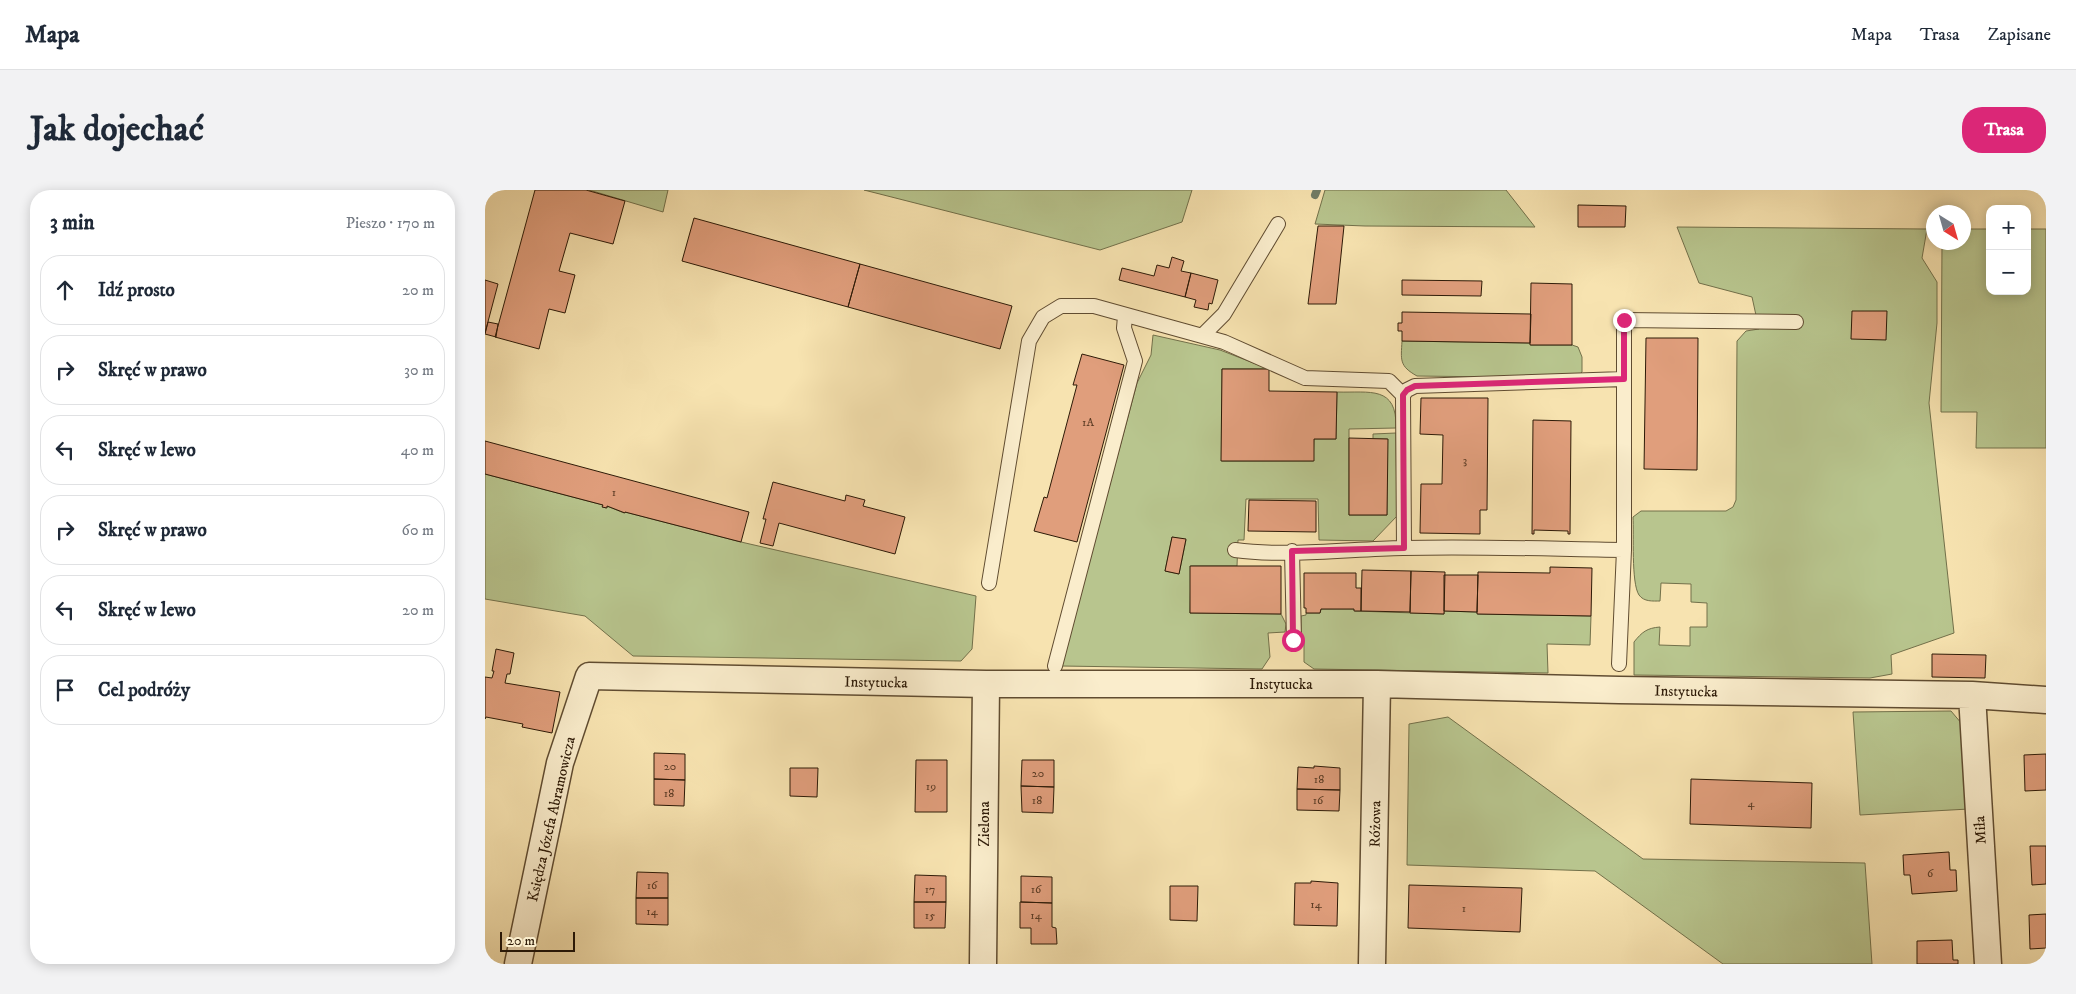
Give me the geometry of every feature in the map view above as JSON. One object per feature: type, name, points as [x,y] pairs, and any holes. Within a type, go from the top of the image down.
[{"type":"street","name":"Instytucka","points":[[589,676],[986,684],[1377,684],[1619,690],[1972,695],[2046,700]]},
{"type":"street","name":"Księdza Józefa Abramowicza","points":[[518,964],[560,763],[589,676]]},
{"type":"street","name":"Zielona","points":[[983,964],[986,684]]},
{"type":"street","name":"Różowa","points":[[1372,964],[1377,684]]},
{"type":"street","name":"Miła","points":[[1972,695],[1989,964]]},
{"type":"lane","points":[[1202,336],[1224,314],[1278,224]]},
{"type":"lane","points":[[989,583],[1029,341],[1043,317],[1061,306],[1094,306],[1224,342],[1305,378],[1389,382],[1403,395]]},
{"type":"lane","points":[[1055,666],[1135,361],[1124,328],[1125,316]]},
{"type":"lane","points":[[1619,664],[1624,550],[1624,320],[1795,322]]},
{"type":"lane","points":[[1404,548],[1403,395],[1407,390],[1415,386],[1624,379]]},
{"type":"lane","points":[[1235,550],[1249,552],[1404,548],[1624,550]]},
{"type":"lane","points":[[1292,551],[1293,640]]},
{"type":"green space","points":[[589,190],[668,190],[663,212]]},
{"type":"green space","points":[[864,190],[1192,190],[1182,222],[1100,250]]},
{"type":"green space","points":[[1325,190],[1506,190],[1535,227],[1315,224]]},
{"type":"green space","points":[[1677,227],[1926,229],[1922,258],[1937,282],[1937,323],[1929,403],[1954,633],[1891,655],[1892,674],[1870,678],[1634,675],[1634,642],[1645,631],[1660,627],[1659,645],[1690,646],[1690,627],[1707,627],[1707,603],[1691,602],[1691,584],[1661,583],[1660,601],[1646,600],[1639,595],[1636,589],[1634,569],[1633,517],[1641,511],[1726,511],[1733,507],[1736,500],[1737,341],[1746,331],[1759,329],[1752,297],[1699,283]]},
{"type":"green space","points":[[1971,229],[1986,229],[1986,295],[2031,295],[2031,229],[2046,229],[2046,448],[1976,448],[1977,412],[1941,412],[1942,250],[1971,250]]},
{"type":"green space","points":[[1153,335],[1220,350],[1269,369],[1222,369],[1222,461],[1313,461],[1314,439],[1336,439],[1337,392],[1370,392],[1379,394],[1392,404],[1396,428],[1349,429],[1349,515],[1387,515],[1387,439],[1373,439],[1373,434],[1396,433],[1397,516],[1373,541],[1319,540],[1318,499],[1246,499],[1244,540],[1238,540],[1237,566],[1191,566],[1190,613],[1281,614],[1286,624],[1285,632],[1268,633],[1270,657],[1262,669],[1061,666],[1137,383],[1151,355]],"holes":[[[1172,537],[1186,540],[1179,574],[1165,571]]]},
{"type":"green space","points":[[1402,341],[1572,345],[1578,347],[1582,357],[1582,372],[1576,378],[1417,376],[1407,369],[1402,362]]},
{"type":"green space","points":[[485,474],[603,505],[606,508],[607,506],[624,513],[976,596],[972,649],[961,661],[633,656],[585,616],[485,599]]},
{"type":"green space","points":[[1321,609],[1444,614],[1444,611],[1477,612],[1478,614],[1591,616],[1590,645],[1547,644],[1548,673],[1314,669],[1304,662],[1304,641],[1301,641],[1301,616],[1306,615],[1306,613],[1320,613]]},
{"type":"green space","points":[[1951,711],[1962,724],[1969,809],[1860,815],[1853,712]]},
{"type":"green space","points":[[1448,717],[1643,859],[1865,863],[1872,964],[1723,964],[1595,871],[1407,865],[1409,724]]},
{"type":"building","points":[[535,190],[586,190],[625,201],[613,244],[570,233],[559,271],[575,275],[565,313],[549,309],[539,349],[495,337]]},
{"type":"building","points":[[1578,205],[1626,206],[1625,227],[1578,227]]},
{"type":"building","points":[[694,218],[860,264],[848,307],[682,261]]},
{"type":"building","points":[[1318,226],[1344,226],[1336,304],[1308,304]]},
{"type":"building","points":[[1172,257],[1184,261],[1181,271],[1191,273],[1185,297],[1119,280],[1122,268],[1154,276],[1157,265],[1169,268]]},
{"type":"building","points":[[860,264],[1012,306],[1000,349],[848,307]]},
{"type":"building","points":[[1191,273],[1218,280],[1212,304],[1209,303],[1208,310],[1194,307],[1196,300],[1185,297]]},
{"type":"building","points":[[485,280],[498,284],[485,333]]},
{"type":"building","points":[[1402,280],[1482,281],[1481,296],[1402,295]]},
{"type":"building","points":[[1531,283],[1572,284],[1572,345],[1530,345]]},
{"type":"building","points":[[1852,311],[1887,311],[1886,340],[1851,339]]},
{"type":"building","points":[[1402,312],[1531,314],[1530,343],[1402,341],[1402,331],[1398,331],[1398,323],[1402,323]]},
{"type":"building","points":[[488,322],[498,324],[496,337],[485,334]]},
{"type":"building","points":[[1646,338],[1698,338],[1697,470],[1644,469]]},
{"type":"building","points":[[1082,354],[1124,365],[1077,542],[1034,531],[1044,497],[1047,498],[1077,385],[1073,385]]},
{"type":"building","points":[[1222,369],[1269,369],[1269,391],[1337,392],[1336,439],[1314,439],[1314,461],[1221,461]]},
{"type":"building","points":[[1421,398],[1488,398],[1487,510],[1480,510],[1480,534],[1420,533],[1421,484],[1442,484],[1443,435],[1420,434]]},
{"type":"building","points":[[1533,420],[1571,421],[1570,534],[1568,534],[1568,531],[1534,530],[1534,534],[1532,534]]},
{"type":"building","points":[[1349,438],[1388,439],[1387,515],[1349,515]]},
{"type":"building","points":[[485,441],[749,512],[741,542],[625,513],[607,506],[607,508],[602,507],[603,505],[485,474]]},
{"type":"building","points":[[773,482],[845,501],[846,495],[865,500],[863,506],[905,517],[895,554],[779,523],[773,546],[760,543],[766,519],[763,519]]},
{"type":"building","points":[[1249,500],[1316,501],[1316,532],[1248,531]]},
{"type":"building","points":[[1172,537],[1186,539],[1179,574],[1165,571]]},
{"type":"building","points":[[1190,566],[1281,566],[1281,614],[1190,613]]},
{"type":"building","points":[[1550,567],[1592,568],[1591,616],[1477,614],[1478,572],[1550,573]]},
{"type":"building","points":[[1362,570],[1411,571],[1410,612],[1361,611]]},
{"type":"building","points":[[1411,571],[1445,572],[1444,614],[1410,613]]},
{"type":"building","points":[[1304,573],[1356,573],[1356,588],[1361,588],[1361,611],[1354,611],[1354,609],[1321,609],[1320,613],[1306,613],[1306,608],[1304,608]]},
{"type":"building","points":[[1444,575],[1478,575],[1477,612],[1444,611]]},
{"type":"building","points":[[496,649],[514,653],[510,674],[507,674],[505,683],[560,692],[552,733],[522,727],[523,724],[486,717],[485,719],[485,677],[492,678]]},
{"type":"building","points":[[1932,654],[1986,655],[1985,678],[1932,677]]},
{"type":"building","points":[[654,753],[685,754],[685,780],[654,779]]},
{"type":"building","points":[[2046,754],[2046,790],[2025,791],[2024,755]]},
{"type":"building","points":[[916,760],[947,760],[947,812],[915,812]]},
{"type":"building","points":[[1022,760],[1054,760],[1054,787],[1021,786]]},
{"type":"building","points":[[1314,766],[1340,768],[1340,790],[1297,789],[1298,767],[1314,768]]},
{"type":"building","points":[[790,768],[818,768],[817,797],[790,796]]},
{"type":"building","points":[[654,779],[685,780],[684,806],[654,805]]},
{"type":"building","points":[[1691,779],[1812,783],[1811,828],[1690,824]]},
{"type":"building","points":[[1021,786],[1054,787],[1053,813],[1022,812]]},
{"type":"building","points":[[1297,789],[1340,790],[1339,811],[1297,810]]},
{"type":"building","points":[[2030,846],[2046,846],[2046,884],[2032,885]]},
{"type":"building","points":[[1949,852],[1950,870],[1956,870],[1957,891],[1912,894],[1910,875],[1904,875],[1903,855]]},
{"type":"building","points":[[637,872],[668,873],[668,898],[636,898]]},
{"type":"building","points":[[915,875],[946,876],[946,902],[914,902]]},
{"type":"building","points":[[1021,876],[1052,877],[1052,903],[1021,902]]},
{"type":"building","points":[[1311,881],[1338,883],[1337,926],[1294,925],[1295,883],[1311,883]]},
{"type":"building","points":[[1409,885],[1522,888],[1520,932],[1408,928]]},
{"type":"building","points":[[1170,886],[1198,886],[1197,921],[1170,920]]},
{"type":"building","points":[[636,898],[668,898],[668,925],[636,924]]},
{"type":"building","points":[[914,902],[946,902],[945,928],[914,928]]},
{"type":"building","points":[[1020,902],[1052,903],[1052,927],[1056,928],[1057,944],[1031,944],[1031,928],[1020,928]]},
{"type":"building","points":[[2046,914],[2046,948],[2030,949],[2029,915]]},
{"type":"building","points":[[1952,940],[1953,960],[1958,960],[1958,964],[1917,964],[1917,941]]},
{"type":"waterway","points":[[1315,195],[1317,190]]},
{"type":"route","points":[[1293,640],[1292,551],[1404,548],[1403,395],[1407,390],[1415,386],[1624,379],[1624,320]]}]
